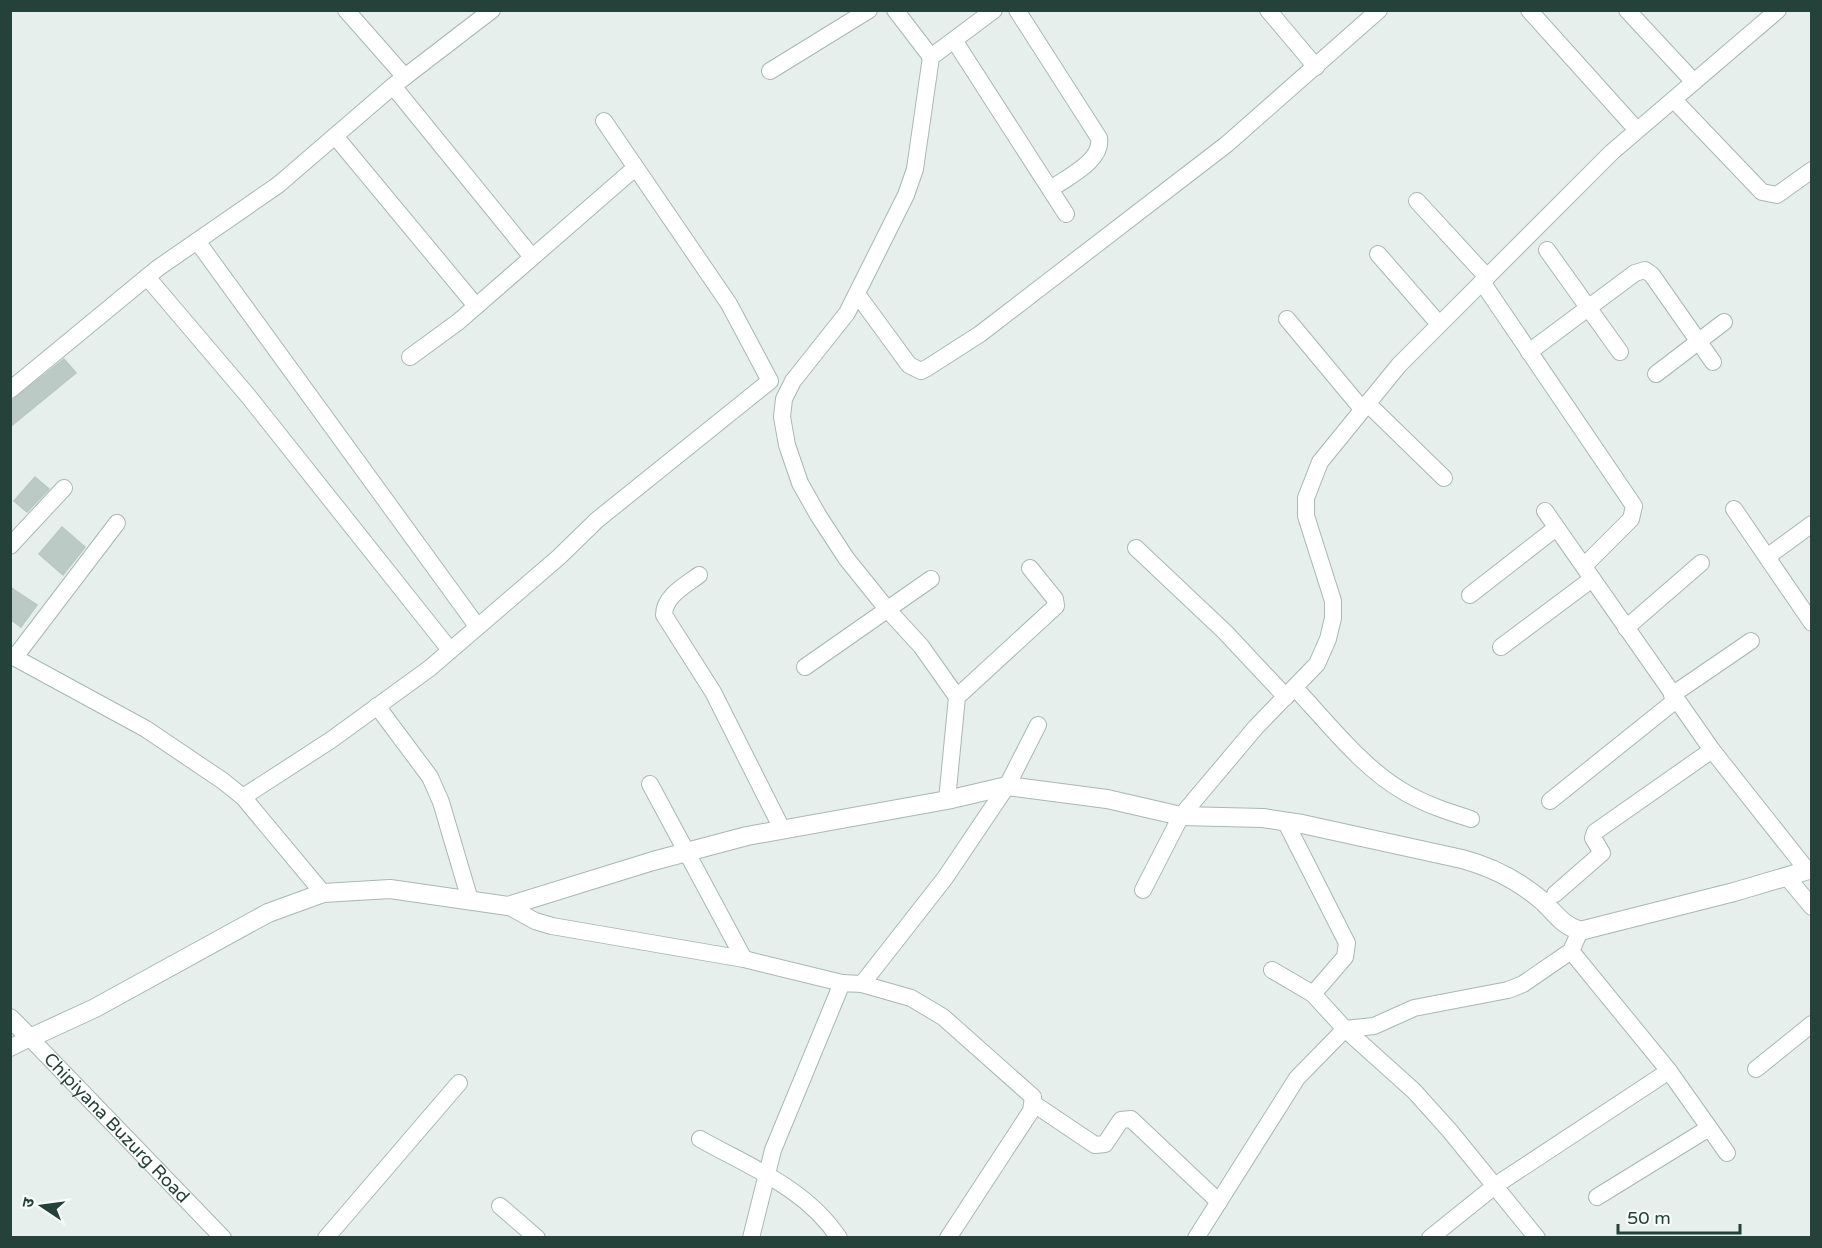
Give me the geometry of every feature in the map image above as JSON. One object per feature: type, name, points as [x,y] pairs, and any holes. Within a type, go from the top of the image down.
[{"type":"street","points":[[346,10],[532,257]]},
{"type":"street","points":[[10,390],[147,277],[278,185],[399,81],[492,10]]},
{"type":"street","points":[[770,71],[869,10]]},
{"type":"street","points":[[895,10],[931,57]]},
{"type":"street","points":[[947,800],[957,697],[921,646],[886,609],[846,558],[800,483],[787,445],[782,417],[784,399],[793,381],[846,314],[906,195],[915,169],[931,57],[954,40],[975,16],[994,10]]},
{"type":"street","points":[[1017,10],[1098,138],[1100,145],[1093,159],[1051,189]]},
{"type":"street","points":[[1268,10],[1316,67]]},
{"type":"street","points":[[1529,10],[1636,129]]},
{"type":"street","points":[[1627,10],[1695,82]]},
{"type":"street","points":[[1143,890],[1181,816],[1256,728],[1317,664],[1333,618],[1333,601],[1306,516],[1306,498],[1320,462],[1399,365],[1636,129],[1674,100],[1778,10]]},
{"type":"street","points":[[857,294],[909,365],[921,371],[927,368],[980,334],[1227,144],[1316,67],[1370,13]]},
{"type":"street","points":[[954,40],[1066,214]]},
{"type":"street","points":[[1674,100],[1757,189],[1766,194],[1777,195],[1812,170]]},
{"type":"street","points":[[604,121],[729,304],[770,381],[784,399]]},
{"type":"street","points":[[334,136],[476,306]]},
{"type":"street","points":[[410,357],[450,329],[635,168]]},
{"type":"street","points":[[1417,201],[1485,280],[1529,352],[1634,506],[1631,519],[1588,572],[1501,647]]},
{"type":"street","points":[[197,241],[477,626]]},
{"type":"street","points":[[1547,250],[1620,352]]},
{"type":"street","points":[[1378,254],[1439,324]]},
{"type":"street","points":[[1529,352],[1635,273],[1649,271],[1713,362]]},
{"type":"street","points":[[147,277],[249,397],[450,650]]},
{"type":"street","points":[[1287,319],[1364,406],[1444,478]]},
{"type":"street","points":[[1656,374],[1697,340],[1724,322]]},
{"type":"street","points":[[243,797],[377,706],[450,650],[559,557],[597,520],[770,381]]},
{"type":"street","points":[[10,546],[64,488]]},
{"type":"street","points":[[1734,509],[1812,623]]},
{"type":"street","points":[[508,906],[688,852],[782,829],[947,800],[1007,786],[1107,799],[1181,816],[1215,815],[1284,821],[1484,864],[1508,876],[1542,900],[1558,920],[1580,931],[1809,869],[1712,750],[1545,511]]},
{"type":"street","points":[[117,523],[13,656],[146,729],[243,797],[323,894]]},
{"type":"street","points":[[1767,557],[1812,524]]},
{"type":"street","points":[[1470,595],[1556,528]]},
{"type":"street","points":[[1136,548],[1225,633],[1393,784],[1424,802],[1471,819]]},
{"type":"street","points":[[1626,628],[1701,563]]},
{"type":"street","points":[[957,697],[1056,606],[1055,598],[1030,568]]},
{"type":"street","points":[[699,575],[669,599],[664,607],[664,615],[713,692],[782,829]]},
{"type":"street","points":[[805,668],[931,579]]},
{"type":"street","points":[[1550,801],[1674,697],[1750,641]]},
{"type":"street","points":[[377,706],[430,777],[441,802],[470,900]]},
{"type":"street","points":[[861,984],[945,878],[1007,786],[1038,725]]},
{"type":"street","points":[[1555,894],[1602,853],[1593,838],[1595,832],[1712,750]]},
{"type":"street","points":[[650,784],[744,959]]},
{"type":"street","points":[[1284,821],[1347,944],[1345,957],[1314,994]]},
{"type":"street","points":[[1786,876],[1812,907]]},
{"type":"street","points":[[10,1048],[95,1008],[268,912],[323,894],[390,889],[508,906],[535,921],[552,926],[744,959],[842,983],[861,984],[911,998],[943,1017],[1027,1090],[1034,1104],[1095,1145],[1105,1144],[1121,1120],[1131,1119],[1219,1202]]},
{"type":"street","points":[[1196,1238],[1297,1078],[1345,1029],[1374,1026],[1414,1008],[1508,990],[1523,984],[1570,951],[1580,931]]},
{"type":"street","points":[[1570,951],[1669,1071],[1727,1153]]},
{"type":"street","points":[[1272,970],[1314,994],[1345,1029],[1427,1104],[1496,1185],[1537,1238]]},
{"type":"street","points":[[751,1238],[769,1174],[773,1150],[842,983]]},
{"type":"street","name":"Chipiyana Buzurg Road","points":[[10,1018],[223,1238]]},
{"type":"street","points":[[1756,1069],[1812,1024]]},
{"type":"street","points":[[1430,1238],[1496,1185],[1669,1071]]},
{"type":"street","points":[[326,1238],[459,1083]]},
{"type":"street","points":[[948,1238],[1034,1104]]},
{"type":"street","points":[[1597,1197],[1709,1128]]},
{"type":"street","points":[[700,1139],[769,1174],[826,1218],[839,1238]]},
{"type":"street","points":[[500,1206],[537,1238]]},
{"type":"building","points":[[64,359],[76,373],[10,427],[10,402]]},
{"type":"building","points":[[35,477],[49,489],[27,512],[14,501]]},
{"type":"building","points":[[62,527],[85,547],[63,575],[39,554]]},
{"type":"building","points":[[10,587],[37,605],[21,627],[10,619]]}]
